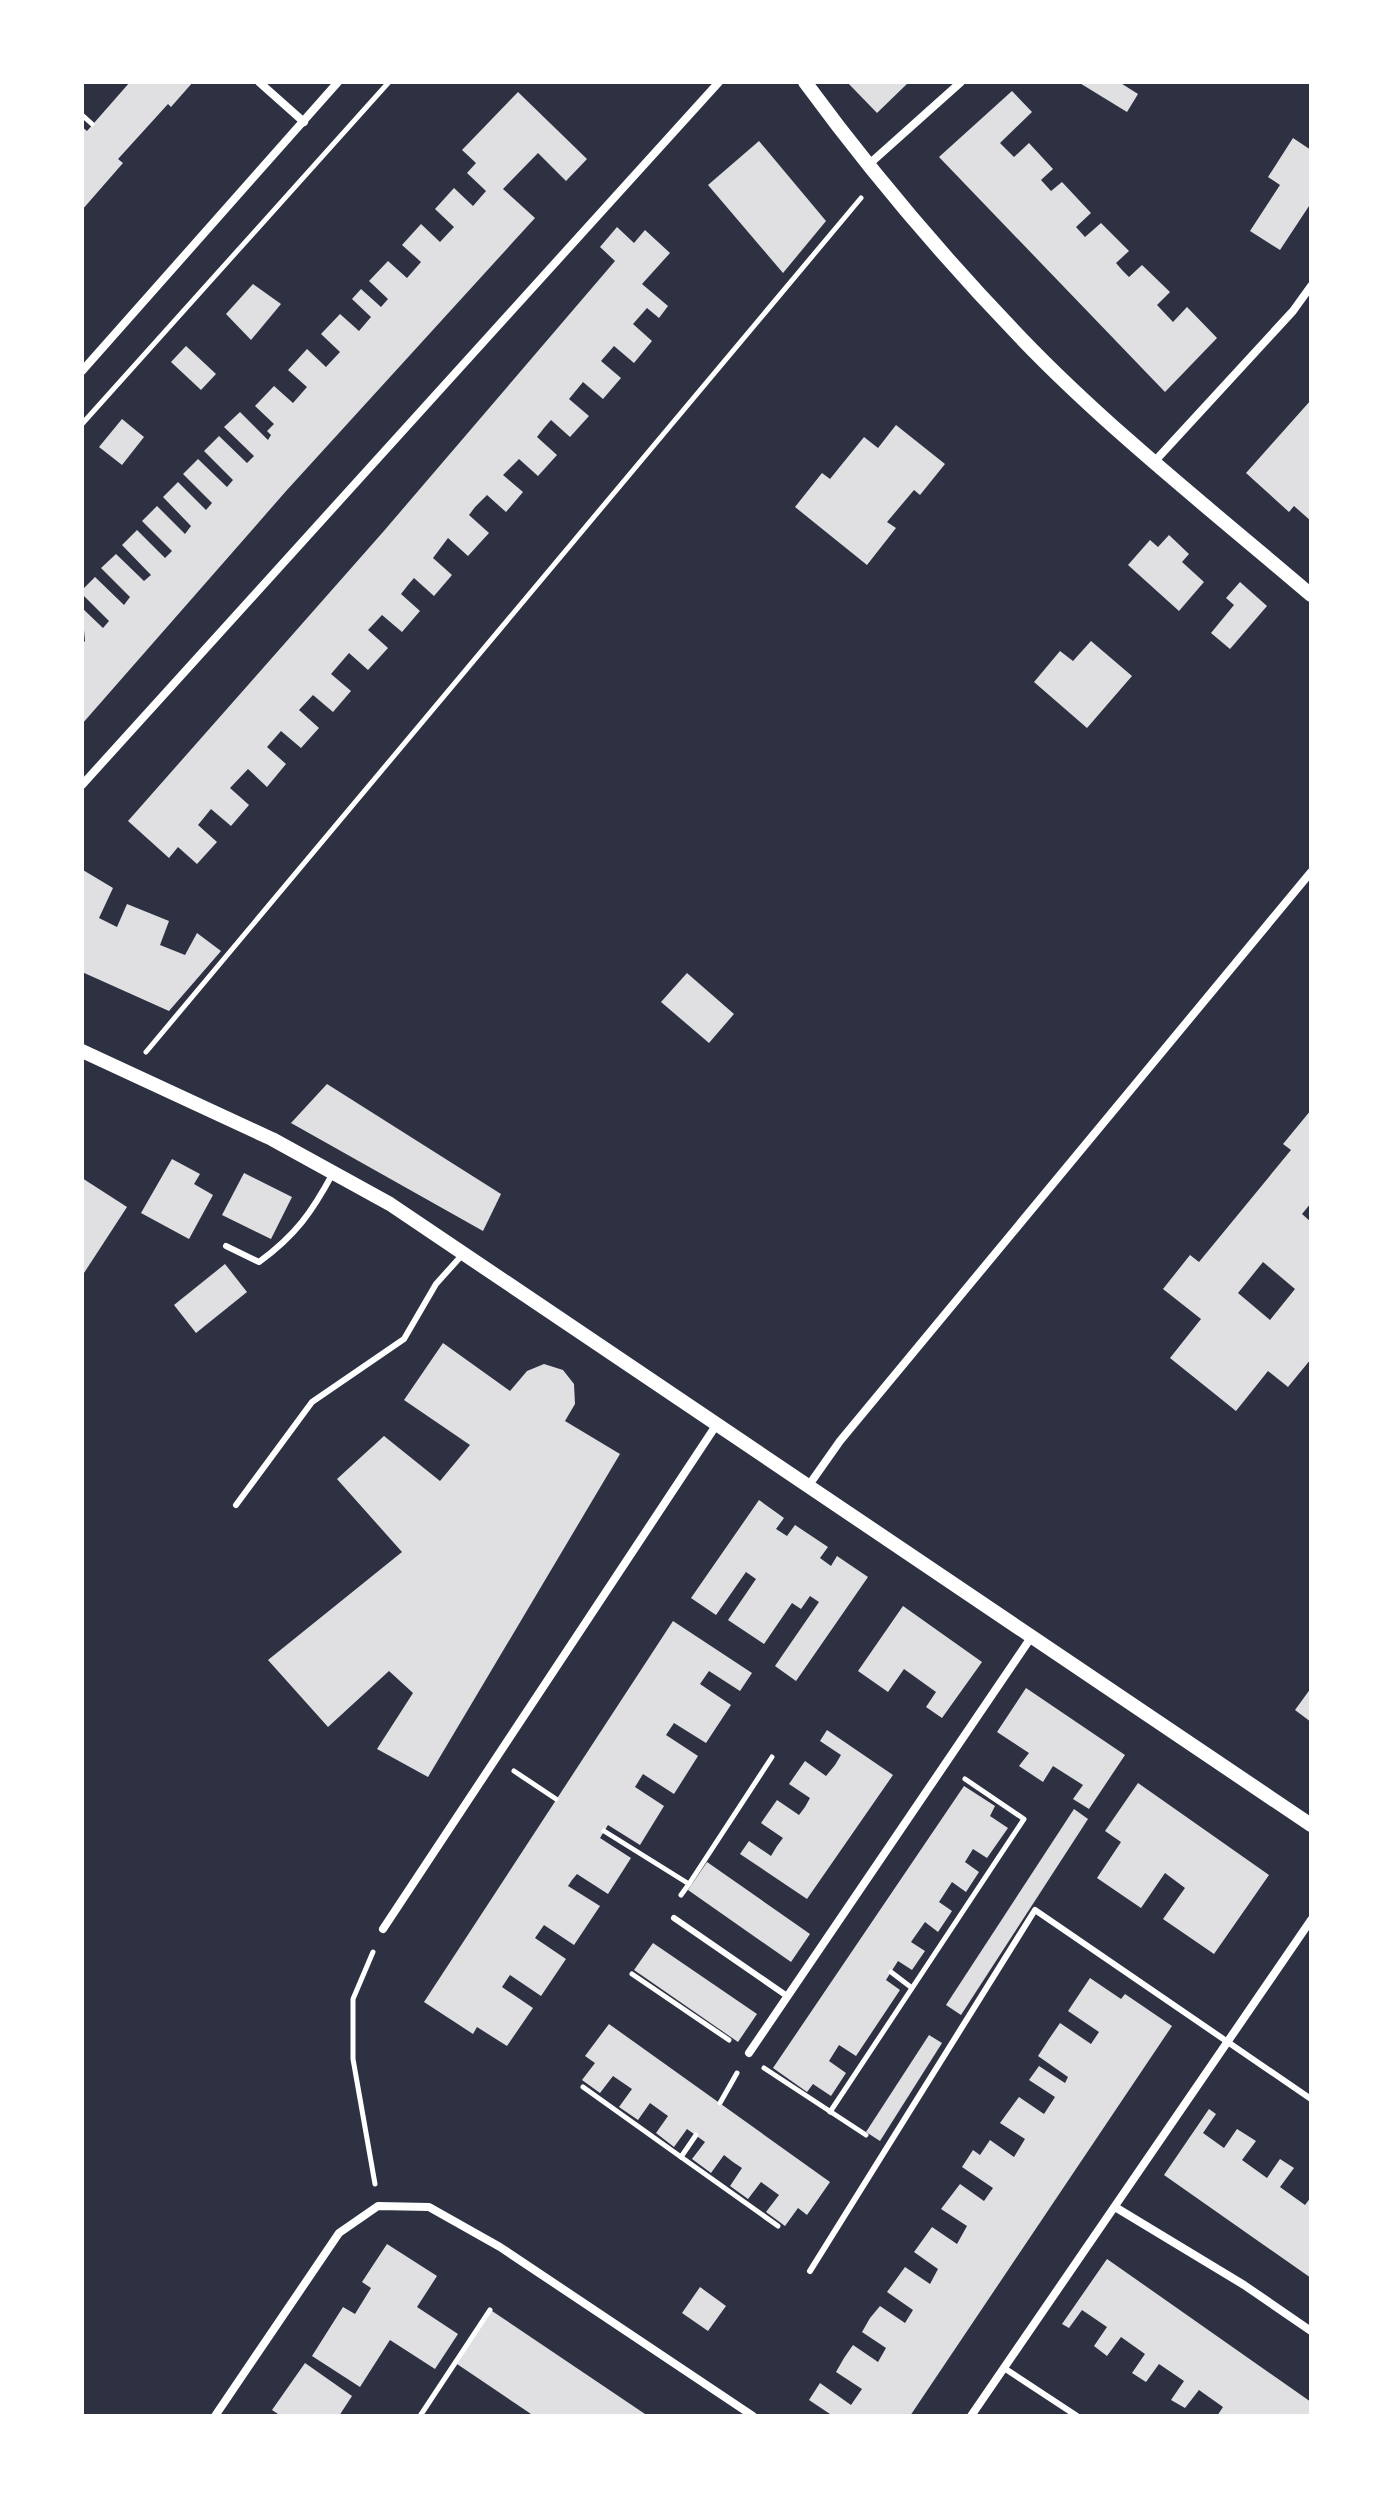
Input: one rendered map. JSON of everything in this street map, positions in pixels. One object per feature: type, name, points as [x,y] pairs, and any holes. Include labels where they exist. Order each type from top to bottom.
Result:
[{"type":"street","points":[[259,82],[304,122]]},
{"type":"street","points":[[82,371],[338,82]]},
{"type":"street","points":[[82,785],[719,82]]},
{"type":"street","points":[[805,82],[877,179],[1021,339],[1155,461],[1311,595]]},
{"type":"street","points":[[867,166],[961,82]]},
{"type":"street","points":[[1155,461],[1293,311],[1311,286]]},
{"type":"street","points":[[809,1485],[840,1441],[1311,872]]},
{"type":"street","points":[[82,1051],[272,1139],[390,1204],[1311,1825]]},
{"type":"street","points":[[383,1929],[717,1423]]},
{"type":"street","points":[[748,2055],[1033,1636]]},
{"type":"street","points":[[971,2416],[1311,1920]]},
{"type":"street","points":[[215,2416],[339,2233],[378,2206],[429,2207],[441,2213],[500,2247],[753,2416]]},
{"type":"street","points":[[1115,2207],[1244,2285],[1311,2331]]},
{"type":"lane","points":[[226,1246],[259,1262],[290,1239],[315,1208],[333,1173]]},
{"type":"lane","points":[[236,1505],[312,1402],[404,1339],[436,1284],[463,1254]]},
{"type":"lane","points":[[810,2271],[1035,1910],[1311,2099]]},
{"type":"lane","points":[[674,1918],[787,1996]]},
{"type":"lane","points":[[1004,2368],[1077,2416]]},
{"type":"path","points":[[82,424],[389,82]]},
{"type":"path","points":[[82,115],[92,124]]},
{"type":"path","points":[[135,1075],[149,1047],[877,179]]},
{"type":"path","points":[[674,1906],[772,1757]]},
{"type":"path","points":[[496,1758],[556,1799]]},
{"type":"path","points":[[830,2112],[1024,1819],[945,1765]]},
{"type":"path","points":[[604,1831],[689,1884]]},
{"type":"path","points":[[378,2206],[353,2059],[353,1999],[383,1929]]},
{"type":"path","points":[[891,1972],[912,1988]]},
{"type":"path","points":[[632,1974],[879,2144]]},
{"type":"path","points":[[720,2103],[748,2055]]},
{"type":"path","points":[[583,2087],[778,2226]]},
{"type":"path","points":[[681,2157],[696,2135]]},
{"type":"path","points":[[420,2416],[490,2310]]},
{"type":"building","points":[[130,82],[193,82],[171,107],[168,104],[118,159],[123,163],[82,210],[82,127],[87,131]]},
{"type":"building","points":[[847,82],[909,82],[877,113]]},
{"type":"building","points":[[1078,82],[1119,82],[1138,94],[1127,112]]},
{"type":"building","points":[[1012,91],[1032,112],[1000,143],[1014,157],[1029,143],[1053,169],[1041,180],[1051,191],[1062,182],[1091,213],[1076,227],[1085,237],[1101,223],[1129,251],[1116,263],[1129,277],[1142,265],[1170,292],[1157,305],[1173,322],[1187,307],[1217,338],[1165,392],[939,157]]},
{"type":"building","points":[[518,92],[587,159],[566,181],[538,153],[503,189],[535,218],[287,490],[82,724],[82,644],[85,641],[82,608],[103,628],[109,621],[82,594],[82,590],[95,577],[124,605],[130,597],[101,568],[116,554],[144,581],[151,575],[122,545],[137,530],[165,558],[172,551],[142,521],[157,506],[185,534],[191,526],[163,497],[178,482],[206,510],[212,503],[183,474],[198,459],[227,487],[233,480],[204,451],[219,436],[247,463],[254,456],[224,427],[240,412],[268,440],[271,435],[267,431],[274,424],[255,406],[274,386],[293,403],[307,387],[288,370],[307,349],[326,367],[340,352],[321,334],[340,314],[359,331],[371,317],[352,299],[361,289],[381,307],[388,299],[369,281],[388,261],[407,278],[421,262],[402,245],[421,224],[440,242],[454,227],[435,209],[454,188],[473,206],[486,191],[467,173],[476,163],[462,150]]},
{"type":"building","points":[[1293,138],[1311,150],[1311,203],[1280,250],[1250,231],[1280,185],[1268,177]]},
{"type":"building","points":[[759,141],[826,221],[783,273],[708,185]]},
{"type":"building","points":[[617,227],[634,243],[645,230],[670,253],[642,284],[668,306],[659,318],[647,308],[633,324],[652,341],[634,363],[614,346],[601,361],[621,378],[603,399],[583,382],[569,399],[589,416],[570,437],[551,420],[544,428],[537,437],[557,455],[538,476],[519,459],[503,475],[523,492],[506,512],[487,495],[475,507],[469,515],[489,533],[468,556],[448,538],[433,558],[452,575],[434,596],[414,578],[401,594],[420,611],[402,632],[382,615],[368,630],[388,648],[368,670],[349,653],[331,674],[351,691],[333,712],[313,695],[299,710],[319,728],[301,748],[281,731],[267,747],[286,764],[267,787],[248,769],[230,788],[249,805],[231,826],[211,809],[198,825],[217,842],[197,864],[178,847],[169,858],[128,821],[383,532],[615,261],[600,247]]},
{"type":"building","points":[[253,284],[281,304],[251,340],[226,314]]},
{"type":"building","points":[[186,346],[216,374],[201,390],[171,362]]},
{"type":"building","points":[[1311,400],[1311,521],[1294,506],[1289,512],[1246,473]]},
{"type":"building","points":[[122,419],[144,437],[122,465],[99,447]]},
{"type":"building","points":[[896,425],[945,464],[920,495],[914,490],[887,522],[896,528],[867,565],[795,507],[822,473],[830,479],[864,437],[878,448]]},
{"type":"building","points":[[1169,535],[1189,554],[1182,562],[1204,582],[1179,611],[1128,565],[1150,540],[1158,547]]},
{"type":"building","points":[[1240,582],[1267,606],[1230,649],[1211,633],[1234,605],[1226,598]]},
{"type":"building","points":[[1091,641],[1132,676],[1087,728],[1034,682],[1060,651],[1073,661]]},
{"type":"building","points":[[83,870],[113,888],[99,918],[117,927],[127,904],[169,921],[160,945],[185,955],[197,933],[221,951],[169,1011],[82,972]]},
{"type":"building","points":[[687,973],[734,1014],[709,1043],[661,1002]]},
{"type":"building","points":[[327,1084],[501,1194],[483,1231],[291,1123]]},
{"type":"building","points":[[1311,1110],[1311,1203],[1302,1214],[1311,1222],[1311,1359],[1288,1387],[1268,1371],[1236,1411],[1170,1358],[1201,1319],[1163,1289],[1190,1255],[1199,1262],[1291,1150],[1283,1144]],"holes":[[[1263,1262],[1295,1289],[1270,1320],[1238,1293]]]},
{"type":"building","points":[[172,1159],[200,1174],[194,1184],[213,1195],[189,1239],[141,1213]]},
{"type":"building","points":[[244,1173],[292,1197],[271,1239],[222,1215]]},
{"type":"building","points":[[82,1178],[127,1207],[84,1273],[82,1271]]},
{"type":"building","points":[[225,1264],[247,1292],[196,1333],[174,1305]]},
{"type":"building","points":[[443,1343],[510,1391],[527,1371],[544,1364],[563,1370],[574,1384],[575,1404],[565,1421],[620,1454],[428,1777],[377,1749],[413,1693],[389,1671],[328,1727],[268,1660],[402,1552],[337,1479],[384,1436],[440,1481],[470,1445],[404,1400]]},
{"type":"building","points":[[759,1500],[784,1518],[776,1529],[787,1536],[795,1525],[828,1547],[820,1558],[831,1566],[837,1556],[868,1577],[796,1681],[775,1666],[819,1602],[810,1596],[801,1609],[792,1603],[764,1644],[728,1620],[756,1579],[746,1572],[716,1615],[691,1598]]},
{"type":"building","points":[[903,1606],[982,1662],[942,1718],[926,1707],[936,1692],[904,1669],[888,1692],[858,1671]]},
{"type":"building","points":[[673,1621],[752,1673],[740,1691],[709,1671],[700,1684],[731,1705],[706,1743],[674,1723],[666,1735],[698,1756],[674,1794],[643,1774],[635,1787],[664,1806],[640,1845],[608,1825],[600,1838],[631,1858],[608,1894],[577,1874],[568,1886],[600,1906],[574,1945],[544,1925],[535,1938],[566,1959],[541,1996],[510,1975],[502,1987],[533,2008],[507,2046],[477,2027],[473,2034],[424,2002]]},
{"type":"building","points":[[1026,1688],[1125,1755],[1089,1809],[1073,1799],[1083,1785],[1053,1766],[1043,1782],[1019,1766],[1029,1753],[997,1732]]},
{"type":"building","points":[[1311,1688],[1311,1722],[1295,1710]]},
{"type":"building","points":[[827,1730],[893,1775],[807,1899],[740,1854],[749,1841],[771,1856],[783,1838],[761,1823],[777,1800],[799,1815],[805,1807],[810,1798],[789,1784],[805,1761],[826,1776],[835,1765],[841,1755],[820,1741]]},
{"type":"building","points":[[1138,1783],[1269,1875],[1214,1954],[1163,1919],[1185,1888],[1165,1873],[1141,1908],[1097,1878],[1121,1842],[1105,1831]]},
{"type":"building","points":[[964,1786],[995,1806],[990,1816],[1008,1828],[987,1858],[973,1849],[965,1862],[979,1872],[966,1892],[952,1882],[939,1902],[952,1911],[938,1932],[925,1922],[911,1942],[925,1951],[912,1970],[898,1961],[886,1980],[900,1990],[856,2056],[839,2045],[829,2061],[846,2073],[831,2096],[813,2084],[807,2092],[773,2068]]},
{"type":"building","points":[[1074,1809],[1088,1819],[961,2015],[946,2005]]},
{"type":"building","points":[[707,1862],[810,1934],[791,1962],[688,1890]]},
{"type":"building","points":[[653,1943],[757,2014],[738,2042],[634,1970]]},
{"type":"building","points":[[1090,1978],[1121,1999],[1125,1994],[1172,2026],[910,2416],[833,2416],[809,2400],[820,2383],[851,2405],[862,2389],[836,2372],[844,2358],[853,2345],[878,2362],[886,2348],[862,2332],[870,2318],[880,2306],[905,2323],[913,2310],[887,2292],[905,2267],[930,2284],[938,2269],[914,2252],[932,2227],[957,2244],[967,2226],[941,2209],[960,2184],[984,2201],[993,2188],[962,2167],[973,2150],[980,2155],[990,2140],[1014,2157],[1025,2139],[1000,2123],[1019,2097],[1044,2114],[1055,2097],[1029,2080],[1039,2066],[1065,2083],[1068,2077],[1038,2056],[1060,2023],[1091,2044],[1099,2032],[1068,2011]]},
{"type":"building","points":[[609,2024],[830,2182],[807,2215],[798,2208],[785,2226],[766,2212],[779,2195],[761,2182],[748,2199],[730,2186],[742,2168],[724,2155],[711,2173],[692,2159],[705,2142],[687,2129],[674,2147],[656,2133],[668,2116],[650,2103],[638,2120],[619,2107],[632,2089],[613,2076],[600,2093],[582,2080],[595,2063],[585,2056]]},
{"type":"building","points":[[929,2035],[942,2043],[880,2141],[866,2132]]},
{"type":"building","points":[[1209,2109],[1216,2114],[1203,2133],[1224,2148],[1237,2129],[1256,2141],[1242,2160],[1267,2178],[1280,2159],[1294,2168],[1280,2187],[1305,2205],[1311,2197],[1311,2278],[1164,2175]]},
{"type":"building","points":[[387,2244],[437,2276],[417,2307],[458,2334],[435,2369],[390,2340],[360,2387],[312,2356],[343,2307],[355,2314],[371,2288],[362,2282]]},
{"type":"building","points":[[1107,2259],[1311,2402],[1311,2416],[1217,2416],[1223,2407],[1199,2390],[1185,2408],[1171,2400],[1184,2381],[1159,2364],[1146,2382],[1132,2373],[1145,2354],[1121,2337],[1107,2356],[1094,2346],[1107,2327],[1082,2310],[1069,2328],[1062,2324]]},
{"type":"building","points":[[700,2287],[726,2306],[708,2331],[682,2313]]},
{"type":"building","points":[[492,2311],[648,2416],[534,2416],[457,2364]]},
{"type":"building","points":[[305,2363],[352,2396],[339,2416],[281,2416],[272,2410]]}]
